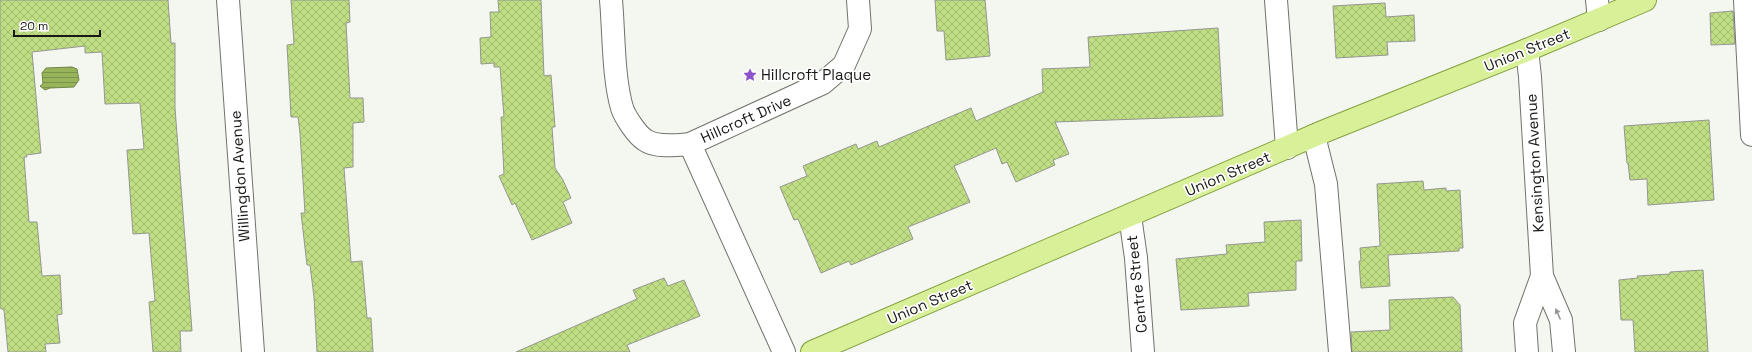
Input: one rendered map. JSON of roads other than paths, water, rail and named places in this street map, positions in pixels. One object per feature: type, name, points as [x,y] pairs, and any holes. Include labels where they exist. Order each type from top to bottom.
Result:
[{"type":"main road","name":"Union Street","points":[[812,352],[1314,136],[1526,50],[1598,10],[1645,0]]},
{"type":"street","name":"Willingdon Avenue","points":[[228,0],[253,352]]},
{"type":"street","name":"Hillcroft Drive","points":[[612,0],[618,83],[622,109],[632,126],[645,141],[668,146],[690,144],[823,83],[844,65],[860,29],[858,0]]},
{"type":"street","points":[[1276,0],[1287,148]]},
{"type":"street","points":[[1745,0],[1752,135]]},
{"type":"street","name":"Kensington Avenue","points":[[1526,50],[1530,83],[1542,276],[1561,320],[1564,352]]},
{"type":"street","points":[[1314,136],[1326,184],[1340,352]]},
{"type":"street","name":"Hillcroft Drive","points":[[690,144],[784,352]]},
{"type":"street","name":"Centre Street","points":[[1130,216],[1136,258],[1143,352]]},
{"type":"street","name":"Kensington Avenue","points":[[1527,352],[1526,322],[1542,276]]},
{"type":"place","name":"Hillcroft Plaque","points":[[750,75]]}]
